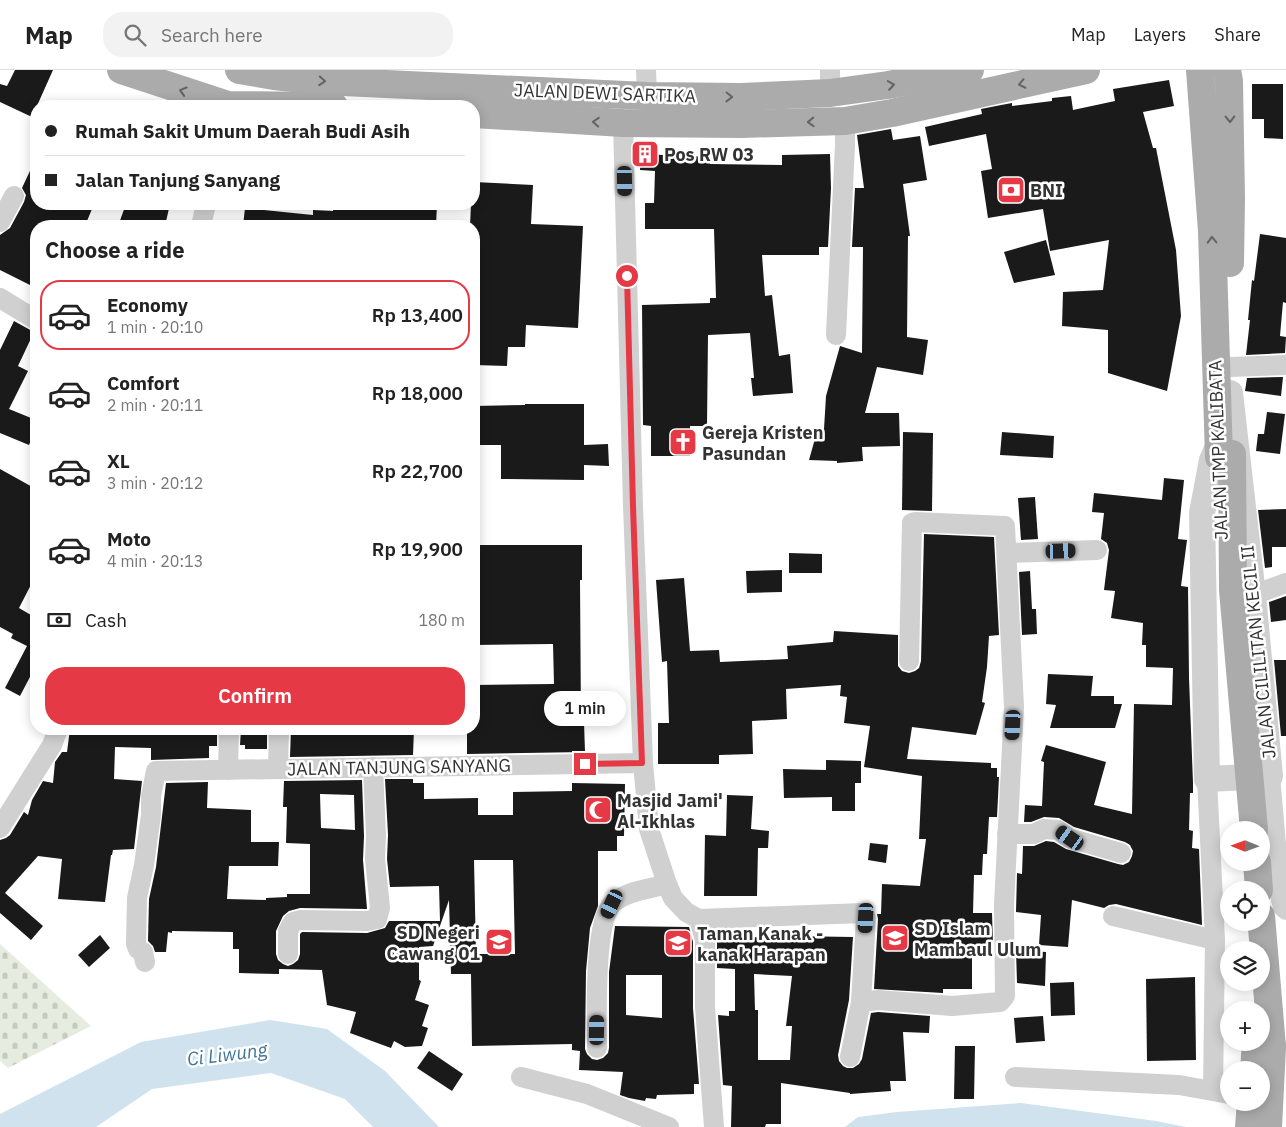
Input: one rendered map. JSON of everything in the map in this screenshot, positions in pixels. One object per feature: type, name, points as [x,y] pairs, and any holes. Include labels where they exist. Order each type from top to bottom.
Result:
[{"type":"main road","points":[[120,70],[210,100]]},
{"type":"main road","name":"JALAN DEWI SARTIKA","points":[[239,70],[320,81],[466,79],[646,83],[741,98],[830,81],[888,86],[970,70]]},
{"type":"main road","name":"JALAN DEWI SARTIKA","points":[[480,114],[623,123],[742,124],[845,121],[892,113],[1086,70]]},
{"type":"main road","name":"JALAN TMP KALIBATA","points":[[1200,70],[1212,231],[1223,452],[1253,821]]},
{"type":"main road","name":"JALAN TMP KALIBATA","points":[[1227,70],[1229,81],[1231,199],[1229,380],[1223,452],[1223,595],[1243,821]]},
{"type":"main road","points":[[1262,931],[1272,1047],[1268,1127]]},
{"type":"main road","points":[[1249,1127],[1250,1111]]},
{"type":"street","points":[[836,335],[846,145],[845,121]]},
{"type":"street","points":[[623,123],[642,763],[649,829],[673,898],[686,912],[699,919],[862,913],[866,918],[861,1002],[850,1058]]},
{"type":"street","points":[[0,222],[14,196]]},
{"type":"street","points":[[0,298],[30,316]]},
{"type":"street","points":[[1229,380],[1286,365]]},
{"type":"street","name":"JALAN CILILITAN KECIL II","points":[[1229,380],[1253,595],[1281,900],[1286,910]]},
{"type":"street","points":[[1220,1067],[1207,779],[1202,513],[1212,460],[1223,452]]},
{"type":"street","points":[[861,1002],[878,1000],[952,1006],[1000,1002],[1004,1000],[1004,905],[1014,707],[1006,528],[1002,525],[915,522],[912,524],[909,661]]},
{"type":"street","points":[[1007,554],[1097,550]]},
{"type":"street","points":[[1253,595],[1286,584]]},
{"type":"street","points":[[0,828],[52,745],[56,735]]},
{"type":"street","points":[[228,770],[229,735]]},
{"type":"street","points":[[278,735],[278,769]]},
{"type":"street","name":"JALAN TANJUNG SANYANG","points":[[145,962],[143,952],[138,949],[136,944],[137,898],[152,815],[151,796],[156,771],[642,763]]},
{"type":"street","points":[[288,954],[288,931],[293,922],[300,920],[367,921],[377,919],[380,908],[375,859],[373,767]]},
{"type":"street","points":[[1207,779],[1270,776]]},
{"type":"street","points":[[1007,834],[1034,834],[1044,829],[1058,830],[1070,838],[1121,853]]},
{"type":"street","points":[[597,1048],[598,959],[604,920],[612,904],[624,897],[667,884]]},
{"type":"street","points":[[1113,916],[1215,940]]},
{"type":"street","points":[[699,919],[705,940],[705,1007],[714,1127]]},
{"type":"street","points":[[520,1077],[587,1094],[669,1127]]},
{"type":"street","points":[[1015,1077],[1179,1085],[1220,1092]]},
{"type":"street","points":[[1270,1101],[1286,1104]]},
{"type":"green space","points":[[0,944],[91,1026],[8,1068],[0,1061]]},
{"type":"water","name":"Ci Liwung","points":[[270,1020],[327,1029],[385,1071],[439,1127],[373,1127],[345,1099],[271,1073],[152,1089],[96,1127],[0,1127],[0,1114],[141,1042]]},
{"type":"water","points":[[1021,1103],[1156,1121],[1186,1127],[845,1127],[858,1117],[897,1112]]},
{"type":"building","points":[[15,70],[53,70],[40,100],[30,100],[30,116],[0,102],[0,84],[7,86]]},
{"type":"building","points":[[1169,80],[1174,106],[1143,112],[1153,148],[1156,148],[1176,250],[1181,316],[1167,391],[1108,373],[1108,330],[1062,326],[1063,292],[1103,290],[1109,240],[1050,251],[1043,209],[988,218],[981,171],[992,169],[986,134],[929,146],[925,127],[982,114],[981,109],[1012,103],[1012,106],[1052,101],[1052,98],[1071,96],[1073,110],[1115,101],[1113,89]]},
{"type":"building","points":[[1252,84],[1283,84],[1283,139],[1264,138],[1264,119],[1252,119]]},
{"type":"building","points":[[891,129],[893,140],[920,136],[927,180],[903,184],[910,236],[908,236],[907,337],[928,340],[923,375],[877,367],[865,413],[899,413],[900,446],[862,447],[863,461],[837,463],[837,461],[809,460],[818,428],[824,429],[826,396],[840,346],[862,353],[863,247],[852,247],[855,188],[864,188],[857,135]]},
{"type":"building","points":[[641,154],[710,157],[710,164],[782,165],[782,155],[830,154],[831,188],[828,247],[819,247],[819,255],[762,255],[765,296],[772,295],[779,356],[790,354],[793,393],[753,396],[751,378],[754,378],[750,333],[708,335],[707,426],[690,426],[690,456],[651,456],[651,426],[643,425],[642,305],[710,303],[710,298],[716,298],[714,229],[645,229],[645,203],[654,203],[655,171],[640,170]]},
{"type":"building","points":[[30,171],[30,210],[92,210],[87,220],[30,220],[30,285],[0,270],[0,235],[10,228],[24,202],[26,195],[22,188]]},
{"type":"building","points":[[480,182],[533,185],[531,224],[583,226],[578,328],[526,325],[525,347],[508,347],[507,366],[480,365],[480,220],[470,220],[471,210],[480,210]]},
{"type":"building","points":[[124,210],[169,210],[166,220],[120,220]]},
{"type":"building","points":[[245,210],[313,215],[313,210],[437,210],[436,220],[244,220]]},
{"type":"building","points":[[1260,234],[1286,238],[1286,303],[1283,302],[1280,336],[1286,337],[1285,353],[1246,355],[1252,280],[1254,281]]},
{"type":"building","points":[[1046,240],[1055,275],[1014,283],[1004,252]]},
{"type":"building","points":[[14,321],[30,330],[30,340],[18,366],[28,371],[9,409],[30,418],[29,445],[0,433],[0,350]]},
{"type":"building","points":[[1283,377],[1281,396],[1245,391],[1247,378]]},
{"type":"building","points":[[584,404],[584,445],[608,444],[609,466],[584,465],[584,480],[501,479],[501,445],[480,445],[480,406]]},
{"type":"building","points":[[1267,412],[1285,414],[1280,454],[1256,451],[1258,434],[1264,434]]},
{"type":"building","points":[[903,432],[933,433],[932,511],[902,510]]},
{"type":"building","points":[[1002,432],[1054,436],[1053,458],[1000,455]]},
{"type":"building","points":[[0,469],[30,486],[30,587],[19,608],[30,614],[30,677],[20,696],[5,688],[27,646],[11,638],[13,634],[0,627]]},
{"type":"building","points":[[1164,478],[1184,480],[1178,539],[1187,540],[1181,586],[1188,587],[1193,783],[1193,793],[1190,793],[1189,830],[1193,831],[1192,848],[1199,849],[1202,925],[1116,904],[1104,908],[1072,900],[1068,947],[1039,945],[1041,915],[1016,912],[1017,873],[1022,874],[1023,846],[1034,846],[1046,841],[1054,842],[1066,849],[1123,865],[1129,862],[1132,856],[1133,851],[1130,845],[1125,842],[1074,827],[1059,818],[1044,817],[1031,822],[1024,822],[1025,805],[1042,806],[1044,762],[1041,761],[1046,745],[1106,762],[1094,805],[1132,814],[1134,704],[1172,705],[1173,668],[1146,667],[1146,645],[1142,645],[1143,623],[1111,618],[1115,591],[1104,590],[1109,550],[1107,543],[1101,539],[1104,513],[1092,512],[1094,493],[1162,500]]},
{"type":"building","points":[[1035,497],[1038,539],[1021,540],[1018,498]]},
{"type":"building","points":[[1286,509],[1286,547],[1272,547],[1272,567],[1265,568],[1258,510]]},
{"type":"building","points":[[924,534],[994,537],[999,635],[989,636],[982,702],[985,703],[976,735],[912,727],[907,759],[991,763],[991,768],[997,768],[997,777],[999,777],[997,817],[989,817],[987,854],[983,854],[982,875],[974,875],[973,913],[992,913],[993,945],[972,945],[972,989],[943,989],[943,993],[874,989],[877,914],[881,914],[882,884],[920,886],[926,839],[919,839],[922,776],[864,767],[870,726],[844,723],[847,697],[840,696],[841,685],[786,689],[787,719],[752,721],[753,754],[719,755],[719,764],[658,764],[658,723],[669,723],[667,661],[662,662],[656,580],[684,578],[690,651],[719,650],[720,662],[788,659],[787,646],[833,642],[834,631],[898,635],[898,666],[902,671],[909,673],[919,668],[921,661]]},
{"type":"building","points":[[480,545],[582,545],[582,580],[580,580],[581,722],[584,722],[585,752],[467,754],[467,735],[480,735],[480,685],[554,684],[553,644],[480,645]]},
{"type":"building","points":[[789,553],[822,554],[822,573],[789,573]]},
{"type":"building","points":[[782,570],[782,592],[747,593],[746,571]]},
{"type":"building","points":[[1030,571],[1032,609],[1036,609],[1037,634],[1022,635],[1019,572]]},
{"type":"building","points":[[1286,596],[1286,620],[1271,622],[1269,602]]},
{"type":"building","points":[[1274,660],[1286,660],[1286,736],[1281,736]]},
{"type":"building","points":[[1048,674],[1093,676],[1091,696],[1114,696],[1114,704],[1122,704],[1115,728],[1050,728],[1056,705],[1046,704]]},
{"type":"building","points":[[69,735],[217,735],[217,746],[209,746],[209,758],[151,760],[151,748],[115,747],[114,779],[142,781],[134,849],[113,850],[105,902],[58,899],[62,859],[38,856],[5,893],[43,926],[31,940],[0,913],[0,840],[10,835],[24,812],[28,815],[32,800],[43,781],[53,783],[55,762],[62,752],[67,752]]},
{"type":"building","points":[[241,735],[267,735],[267,749],[245,749],[245,745],[240,745]]},
{"type":"building","points":[[291,735],[414,735],[413,755],[290,757]]},
{"type":"building","points":[[826,760],[861,761],[861,783],[855,783],[855,811],[832,811],[832,797],[784,798],[783,769],[826,770]]},
{"type":"building","points":[[385,779],[413,779],[413,783],[424,783],[424,799],[478,798],[478,815],[513,815],[513,792],[572,791],[572,783],[625,784],[624,836],[617,836],[617,851],[598,851],[598,906],[590,928],[586,971],[585,1049],[592,1059],[597,1060],[603,1058],[608,1053],[609,972],[615,926],[689,927],[693,942],[693,1008],[699,1084],[694,1084],[694,1094],[657,1095],[656,1099],[646,1098],[645,1101],[620,1095],[623,1072],[579,1070],[580,1051],[572,1050],[572,1044],[472,1046],[471,974],[451,974],[449,900],[433,946],[419,947],[419,980],[421,981],[415,1000],[429,1005],[422,1026],[428,1028],[422,1046],[405,1047],[394,1041],[391,1048],[350,1033],[356,1012],[327,1005],[322,970],[279,969],[279,974],[239,973],[239,949],[233,949],[233,932],[168,932],[166,952],[155,952],[153,946],[148,941],[149,899],[156,867],[166,783],[208,782],[207,808],[251,810],[251,842],[279,842],[278,866],[229,866],[227,899],[266,900],[266,898],[287,897],[287,894],[310,894],[310,844],[286,843],[287,807],[283,807],[284,781],[362,780],[363,860],[367,909],[300,908],[289,911],[283,916],[276,931],[276,954],[278,960],[288,966],[298,960],[300,954],[300,934],[302,932],[367,933],[385,928],[389,921],[440,921],[439,886],[390,887],[387,859],[388,835]],"holes":[[[320,794],[354,795],[355,830],[321,828]],[[474,860],[513,860],[515,954],[476,954]],[[626,975],[662,975],[662,1018],[626,1015]]]},
{"type":"building","points":[[727,795],[753,796],[751,829],[769,831],[768,848],[758,848],[757,896],[704,896],[705,835],[726,836]]},
{"type":"building","points":[[870,843],[888,845],[886,863],[868,860]]},
{"type":"building","points":[[100,935],[110,948],[89,967],[78,955]]},
{"type":"building","points":[[790,936],[853,937],[849,1000],[838,1055],[839,1061],[843,1066],[853,1068],[862,1059],[871,1013],[930,1016],[929,1033],[903,1032],[906,1081],[890,1081],[891,1091],[850,1094],[781,1083],[781,1124],[766,1124],[765,1127],[731,1127],[732,1086],[723,1085],[718,1015],[729,1016],[729,1011],[735,1011],[735,969],[717,968],[717,938],[790,938]],"holes":[[[754,974],[792,976],[786,1026],[792,1026],[790,1060],[758,1060],[758,1010],[755,1010]]]},
{"type":"building","points":[[1016,950],[1046,952],[1045,986],[1017,983]]},
{"type":"building","points":[[1195,977],[1196,1060],[1147,1061],[1146,979]]},
{"type":"building","points":[[1074,982],[1075,1015],[1051,1016],[1050,983]]},
{"type":"building","points":[[1043,1016],[1045,1041],[1016,1043],[1014,1018]]},
{"type":"building","points":[[955,1046],[975,1046],[974,1099],[954,1099]]},
{"type":"building","points":[[429,1051],[463,1074],[452,1091],[417,1068]]},
{"type":"place","name":"Pos RW 03","points":[[645,154]]},
{"type":"place","name":"BNI","points":[[1011,190]]},
{"type":"place","name":"Gereja Kristen Pasundan","points":[[683,442]]},
{"type":"place","name":"Masjid Jami' Al-Ikhlas","points":[[598,810]]},
{"type":"place","name":"SD Islam Mambaul Ulum","points":[[895,938]]},
{"type":"place","name":"SD Negeri Cawang 01","points":[[499,942]]},
{"type":"place","name":"Taman Kanak - kanak Harapan","points":[[678,943]]},
{"type":"route","points":[[585,764],[642,763],[627,276]]}]
